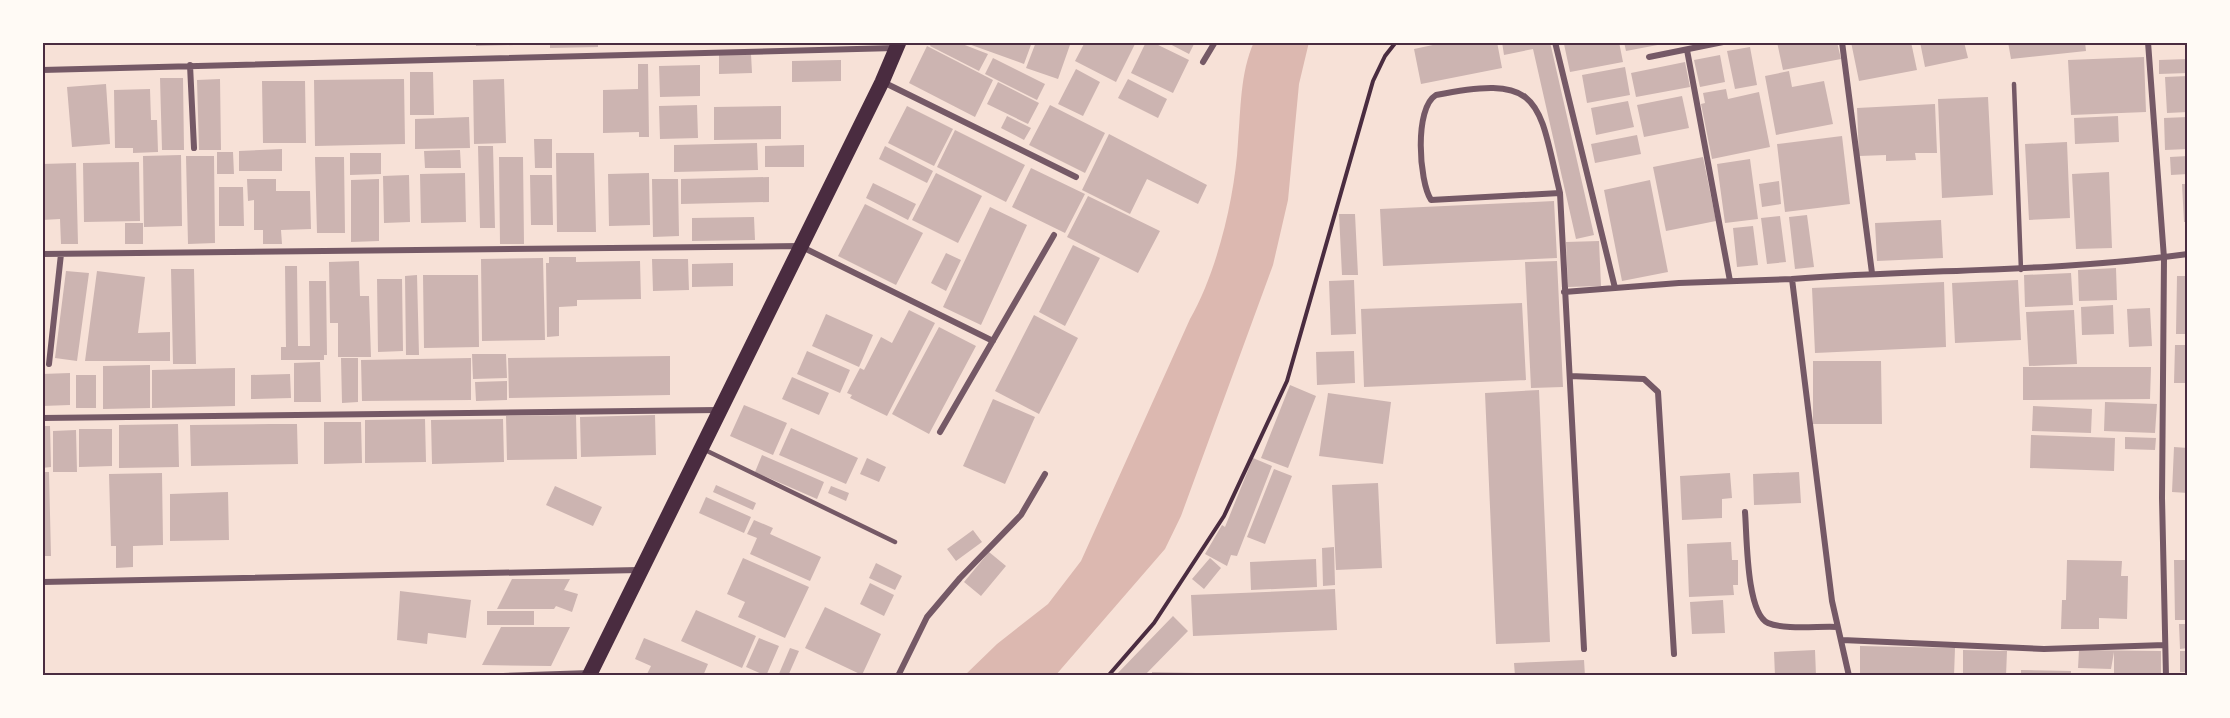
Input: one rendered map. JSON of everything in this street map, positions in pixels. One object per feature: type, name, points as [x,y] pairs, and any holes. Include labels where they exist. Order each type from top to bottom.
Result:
[{"type":"main road","points":[[589,674],[882,82],[897,45]]},
{"type":"street","points":[[1203,62],[1215,42]]},
{"type":"street","points":[[1555,42],[1615,288]]},
{"type":"street","points":[[1649,57],[1723,42]]},
{"type":"street","points":[[1842,42],[1872,273]]},
{"type":"street","points":[[2148,42],[2164,258],[2162,498],[2166,676]]},
{"type":"street","points":[[42,70],[897,45]]},
{"type":"street","points":[[1687,50],[1730,281]]},
{"type":"street","points":[[190,65],[194,148]]},
{"type":"street","points":[[882,82],[1076,177]]},
{"type":"street","points":[[1560,193],[1431,200],[1425,187],[1422,153],[1422,131],[1430,99],[1436,95],[1485,87],[1518,91],[1530,99],[1545,130],[1560,193],[1584,649]]},
{"type":"street","points":[[940,432],[1054,235]]},
{"type":"street","points":[[42,254],[800,246],[993,341]]},
{"type":"street","points":[[49,364],[61,254]]},
{"type":"street","points":[[1564,292],[1872,273],[2021,270],[2188,254]]},
{"type":"street","points":[[1792,279],[1832,601],[1849,676]]},
{"type":"street","points":[[1570,376],[1644,379],[1658,392],[1674,654]]},
{"type":"street","points":[[42,418],[718,410]]},
{"type":"street","points":[[898,676],[927,617],[960,578],[1021,515],[1045,474]]},
{"type":"street","points":[[1746,512],[1752,592],[1757,614],[1775,625],[1838,627]]},
{"type":"street","points":[[42,582],[640,570]]},
{"type":"street","points":[[1842,640],[2044,649],[2165,645]]},
{"type":"street","points":[[503,676],[589,674]]},
{"type":"lane","points":[[2014,84],[2021,270]]},
{"type":"lane","points":[[701,448],[895,542]]},
{"type":"path","points":[[1108,676],[1154,623],[1224,516],[1287,381],[1373,81],[1385,56],[1396,42]]},
{"type":"shaded area","points":[[1254,42],[1309,42],[1299,84],[1288,200],[1273,265],[1181,516],[1165,549],[1055,676],[964,676],[997,644],[1048,604],[1081,561],[1200,300],[1216,257],[1229,210],[1244,79]]},
{"type":"building","points":[[476,42],[514,42],[514,45],[476,46]]},
{"type":"building","points":[[550,42],[598,42],[598,47],[550,48]]},
{"type":"building","points":[[932,42],[957,42],[988,54],[979,71],[930,46]]},
{"type":"building","points":[[963,42],[1032,42],[1024,64]]},
{"type":"building","points":[[1036,42],[1071,42],[1058,79],[1026,68]]},
{"type":"building","points":[[1085,42],[1136,42],[1116,82],[1075,61]]},
{"type":"building","points":[[1146,42],[1152,42],[1189,60],[1173,93],[1131,73]]},
{"type":"building","points":[[1166,42],[1195,42],[1189,54]]},
{"type":"building","points":[[1447,42],[1497,42],[1502,68],[1421,84],[1414,49]]},
{"type":"building","points":[[1502,42],[1550,42],[1594,235],[1576,239],[1533,49],[1504,55]]},
{"type":"building","points":[[1619,42],[1623,62],[1570,72],[1564,44]]},
{"type":"building","points":[[1624,42],[1667,42],[1668,43],[1626,51]]},
{"type":"building","points":[[1777,42],[1837,42],[1841,59],[1783,70]]},
{"type":"building","points":[[1851,42],[1911,42],[1917,70],[1859,81]]},
{"type":"building","points":[[1920,42],[1964,42],[1968,58],[1925,67]]},
{"type":"building","points":[[2008,42],[2085,42],[2086,51],[2011,59]]},
{"type":"building","points":[[927,46],[993,80],[975,117],[909,83]]},
{"type":"building","points":[[1750,47],[1757,85],[1735,89],[1727,51]]},
{"type":"building","points":[[751,54],[752,73],[719,74],[719,55]]},
{"type":"building","points":[[1720,55],[1725,82],[1700,87],[1694,60]]},
{"type":"building","points":[[2144,57],[2146,112],[2071,115],[2068,60]]},
{"type":"building","points":[[993,58],[1045,84],[1037,100],[985,74]]},
{"type":"building","points":[[2188,59],[2188,73],[2159,74],[2159,60]]},
{"type":"building","points":[[841,60],[841,81],[792,82],[792,61]]},
{"type":"building","points":[[1685,62],[1690,87],[1636,97],[1631,73]]},
{"type":"building","points":[[638,64],[648,64],[649,137],[639,137],[639,132],[603,133],[603,90],[638,89]]},
{"type":"building","points":[[700,65],[700,96],[660,97],[659,66]]},
{"type":"building","points":[[1625,67],[1630,95],[1587,103],[1582,75]]},
{"type":"building","points":[[1076,69],[1100,82],[1083,116],[1058,104]]},
{"type":"building","points":[[1789,71],[1792,87],[1824,81],[1833,124],[1776,135],[1765,76]]},
{"type":"building","points":[[410,72],[433,72],[434,115],[410,115]]},
{"type":"building","points":[[2188,76],[2188,112],[2167,113],[2165,77]]},
{"type":"building","points":[[160,78],[183,78],[184,150],[162,150]]},
{"type":"building","points":[[220,79],[221,150],[199,150],[197,80]]},
{"type":"building","points":[[404,79],[405,144],[315,146],[314,80]]},
{"type":"building","points":[[504,79],[506,143],[474,144],[473,80]]},
{"type":"building","points":[[1128,79],[1167,99],[1158,118],[1118,98]]},
{"type":"building","points":[[262,81],[305,81],[306,143],[263,143]]},
{"type":"building","points":[[998,82],[1039,103],[1028,124],[987,104]]},
{"type":"building","points":[[106,84],[110,144],[72,147],[67,87]]},
{"type":"building","points":[[150,89],[151,120],[157,120],[158,152],[133,153],[133,148],[115,148],[114,90]]},
{"type":"building","points":[[1726,89],[1728,99],[1759,92],[1770,147],[1712,159],[1701,104],[1705,103],[1703,93]]},
{"type":"building","points":[[1682,96],[1689,128],[1644,137],[1637,105]]},
{"type":"building","points":[[1988,97],[1993,195],[1942,198],[1938,99]]},
{"type":"building","points":[[1628,101],[1634,127],[1596,135],[1591,108]]},
{"type":"building","points":[[1935,104],[1937,153],[1915,153],[1916,160],[1886,161],[1886,155],[1859,156],[1857,108]]},
{"type":"building","points":[[697,105],[698,138],[660,139],[659,106]]},
{"type":"building","points":[[1050,105],[1105,133],[1085,173],[1029,145]]},
{"type":"building","points":[[781,106],[781,139],[714,140],[714,107]]},
{"type":"building","points":[[907,106],[953,129],[934,166],[888,143]]},
{"type":"building","points":[[1007,116],[1031,128],[1024,140],[1001,128]]},
{"type":"building","points":[[2118,116],[2119,142],[2075,144],[2074,118]]},
{"type":"building","points":[[469,117],[470,148],[415,149],[415,119]]},
{"type":"building","points":[[2188,117],[2188,149],[2165,150],[2164,118]]},
{"type":"building","points":[[955,130],[1025,165],[1006,202],[937,167]]},
{"type":"building","points":[[1109,134],[1207,185],[1198,204],[1147,179],[1130,214],[1082,190]]},
{"type":"building","points":[[1637,135],[1641,154],[1595,163],[1591,144]]},
{"type":"building","points":[[1842,136],[1850,204],[1785,212],[1777,144]]},
{"type":"building","points":[[534,139],[552,139],[552,168],[535,168]]},
{"type":"building","points":[[2067,142],[2070,218],[2029,220],[2025,144]]},
{"type":"building","points":[[757,143],[758,170],[674,172],[674,145]]},
{"type":"building","points":[[804,145],[804,167],[765,167],[765,146]]},
{"type":"building","points":[[478,146],[493,146],[495,228],[480,228]]},
{"type":"building","points":[[885,146],[933,171],[927,183],[879,159]]},
{"type":"building","points":[[282,149],[282,171],[239,171],[239,151]]},
{"type":"building","points":[[460,150],[461,168],[425,168],[424,151]]},
{"type":"building","points":[[217,152],[233,152],[234,174],[217,174]]},
{"type":"building","points":[[350,153],[381,153],[381,174],[350,175]]},
{"type":"building","points":[[556,153],[594,153],[596,232],[557,232]]},
{"type":"building","points":[[181,155],[182,226],[144,227],[143,156]]},
{"type":"building","points":[[186,156],[214,156],[215,243],[188,244]]},
{"type":"building","points":[[2188,156],[2188,174],[2171,175],[2170,157]]},
{"type":"building","points":[[315,157],[344,157],[345,233],[317,233]]},
{"type":"building","points":[[499,157],[523,157],[524,244],[500,244]]},
{"type":"building","points":[[1703,157],[1716,221],[1666,231],[1653,167]]},
{"type":"building","points":[[1750,159],[1758,219],[1725,223],[1717,164]]},
{"type":"building","points":[[139,162],[140,221],[84,222],[83,163]]},
{"type":"building","points":[[76,163],[78,244],[61,244],[60,219],[42,220],[42,164]]},
{"type":"building","points":[[1031,168],[1085,194],[1065,233],[1012,207]]},
{"type":"building","points":[[2109,172],[2112,248],[2076,249],[2072,174]]},
{"type":"building","points":[[465,173],[466,222],[421,223],[420,174]]},
{"type":"building","points":[[649,173],[650,225],[609,226],[608,174]]},
{"type":"building","points":[[936,173],[982,196],[958,243],[912,220]]},
{"type":"building","points":[[409,175],[410,222],[384,223],[383,176]]},
{"type":"building","points":[[530,175],[552,175],[553,225],[531,225]]},
{"type":"building","points":[[769,177],[769,202],[681,204],[681,179]]},
{"type":"building","points":[[247,179],[276,179],[276,191],[310,191],[311,229],[281,230],[282,244],[263,244],[263,230],[254,230],[254,200],[248,201]]},
{"type":"building","points":[[379,179],[379,241],[351,242],[351,180]]},
{"type":"building","points":[[652,179],[678,179],[679,236],[653,237]]},
{"type":"building","points":[[1650,180],[1668,272],[1622,281],[1604,190]]},
{"type":"building","points":[[1779,181],[1781,204],[1762,207],[1759,184]]},
{"type":"building","points":[[873,183],[916,204],[908,220],[866,198]]},
{"type":"building","points":[[2182,184],[2188,184],[2188,222],[2184,222]]},
{"type":"building","points":[[219,187],[243,187],[244,226],[219,226]]},
{"type":"building","points":[[1088,196],[1160,231],[1138,273],[1067,237]]},
{"type":"building","points":[[1554,201],[1557,258],[1383,266],[1380,209]]},
{"type":"building","points":[[865,204],[923,233],[896,285],[838,256]]},
{"type":"building","points":[[990,207],[1027,225],[981,325],[943,307]]},
{"type":"building","points":[[1339,214],[1355,214],[1358,275],[1342,275]]},
{"type":"building","points":[[1807,215],[1814,267],[1795,269],[1789,217]]},
{"type":"building","points":[[1780,216],[1786,262],[1767,264],[1761,218]]},
{"type":"building","points":[[754,217],[755,240],[692,241],[692,218]]},
{"type":"building","points":[[1941,220],[1943,258],[1877,261],[1875,223]]},
{"type":"building","points":[[125,223],[143,223],[143,244],[125,244]]},
{"type":"building","points":[[1753,226],[1758,265],[1737,267],[1733,228]]},
{"type":"building","points":[[1599,241],[1601,286],[1568,287],[1566,242]]},
{"type":"building","points":[[1073,245],[1100,258],[1065,326],[1039,312]]},
{"type":"building","points":[[946,253],[961,260],[946,291],[931,283]]},
{"type":"building","points":[[549,257],[576,257],[576,262],[640,261],[641,299],[577,300],[577,306],[559,307],[559,336],[547,337],[546,263],[549,263]]},
{"type":"building","points":[[543,258],[545,340],[482,341],[481,259]]},
{"type":"building","points":[[652,259],[688,259],[689,290],[653,291]]},
{"type":"building","points":[[359,261],[360,296],[369,296],[371,357],[338,357],[338,323],[330,323],[329,262]]},
{"type":"building","points":[[1557,261],[1563,387],[1531,388],[1525,262]]},
{"type":"building","points":[[733,263],[733,286],[692,287],[692,264]]},
{"type":"building","points":[[285,266],[297,266],[298,346],[310,346],[309,281],[326,281],[327,355],[324,355],[324,360],[281,360],[281,347],[286,347]]},
{"type":"building","points":[[2116,268],[2117,300],[2079,301],[2078,270]]},
{"type":"building","points":[[171,269],[194,269],[196,364],[173,364]]},
{"type":"building","points":[[66,271],[89,273],[77,361],[55,358]]},
{"type":"building","points":[[97,271],[145,277],[138,333],[170,332],[170,361],[85,361]]},
{"type":"building","points":[[2071,273],[2073,305],[2025,307],[2024,275]]},
{"type":"building","points":[[417,275],[419,355],[406,355],[405,276]]},
{"type":"building","points":[[423,275],[478,275],[479,347],[424,348]]},
{"type":"building","points":[[2177,276],[2188,276],[2188,334],[2176,334]]},
{"type":"building","points":[[377,279],[402,279],[403,351],[378,352]]},
{"type":"building","points":[[1354,280],[1356,334],[1331,335],[1329,281]]},
{"type":"building","points":[[2018,280],[2021,340],[1955,343],[1952,283]]},
{"type":"building","points":[[1944,282],[1946,347],[1815,353],[1812,288]]},
{"type":"building","points":[[1522,303],[1526,380],[1364,387],[1361,309]]},
{"type":"building","points":[[2113,305],[2114,334],[2082,335],[2081,307]]},
{"type":"building","points":[[2150,308],[2152,346],[2129,347],[2127,309]]},
{"type":"building","points":[[909,310],[935,323],[887,416],[850,398],[852,395],[847,393],[860,368],[864,370],[881,337],[892,343]]},
{"type":"building","points":[[2074,310],[2077,364],[2029,366],[2026,312]]},
{"type":"building","points":[[826,314],[873,335],[859,367],[812,346]]},
{"type":"building","points":[[1034,315],[1078,338],[1039,414],[995,391]]},
{"type":"building","points":[[939,327],[976,346],[929,434],[892,414]]},
{"type":"building","points":[[2175,345],[2188,345],[2188,383],[2174,383]]},
{"type":"building","points":[[807,351],[850,370],[840,393],[797,374]]},
{"type":"building","points":[[1354,351],[1355,383],[1317,385],[1316,352]]},
{"type":"building","points":[[472,354],[506,354],[507,378],[473,379]]},
{"type":"building","points":[[670,356],[670,395],[509,398],[508,358]]},
{"type":"building","points":[[341,358],[358,358],[358,402],[342,403]]},
{"type":"building","points":[[471,358],[471,400],[362,401],[361,360]]},
{"type":"building","points":[[1813,361],[1881,361],[1882,424],[1813,424]]},
{"type":"building","points":[[320,362],[321,402],[294,402],[294,363]]},
{"type":"building","points":[[150,365],[150,408],[103,409],[103,366]]},
{"type":"building","points":[[2023,367],[2151,367],[2150,399],[2023,400]]},
{"type":"building","points":[[235,368],[235,406],[152,408],[152,370]]},
{"type":"building","points":[[70,373],[70,405],[42,406],[42,374]]},
{"type":"building","points":[[290,374],[291,398],[251,399],[251,375]]},
{"type":"building","points":[[76,375],[96,375],[96,408],[76,408]]},
{"type":"building","points":[[792,377],[829,393],[819,415],[782,399]]},
{"type":"building","points":[[507,381],[507,400],[476,401],[475,382]]},
{"type":"building","points":[[1290,385],[1316,396],[1288,468],[1261,458]]},
{"type":"building","points":[[1539,390],[1550,642],[1496,644],[1485,393]]},
{"type":"building","points":[[1328,393],[1391,402],[1383,464],[1319,456]]},
{"type":"building","points":[[993,399],[1035,417],[1005,484],[963,466]]},
{"type":"building","points":[[2105,402],[2157,404],[2155,433],[2104,431]]},
{"type":"building","points":[[744,405],[787,423],[773,455],[730,436]]},
{"type":"building","points":[[2033,406],[2092,409],[2091,433],[2032,431]]},
{"type":"building","points":[[576,415],[577,459],[507,460],[506,416]]},
{"type":"building","points":[[655,415],[656,455],[581,457],[580,417]]},
{"type":"building","points":[[425,419],[426,462],[365,463],[365,420]]},
{"type":"building","points":[[503,419],[504,462],[432,464],[431,420]]},
{"type":"building","points":[[324,422],[361,422],[362,463],[324,464]]},
{"type":"building","points":[[178,424],[179,467],[119,468],[119,425]]},
{"type":"building","points":[[297,424],[298,464],[191,466],[190,425]]},
{"type":"building","points":[[42,426],[50,426],[51,467],[42,468]]},
{"type":"building","points":[[791,428],[858,458],[846,484],[779,455]]},
{"type":"building","points":[[79,429],[112,429],[112,466],[79,467]]},
{"type":"building","points":[[76,430],[77,472],[53,472],[53,431]]},
{"type":"building","points":[[2031,435],[2115,438],[2114,471],[2030,468]]},
{"type":"building","points":[[2125,437],[2156,438],[2155,450],[2125,449]]},
{"type":"building","points":[[2174,447],[2188,448],[2188,493],[2172,492]]},
{"type":"building","points":[[762,455],[824,482],[817,499],[755,472]]},
{"type":"building","points":[[867,458],[886,467],[879,482],[860,474]]},
{"type":"building","points":[[1253,458],[1272,466],[1237,556],[1231,555],[1227,566],[1205,554],[1222,525],[1225,527]]},
{"type":"building","points":[[1274,469],[1292,476],[1265,544],[1247,537]]},
{"type":"building","points":[[42,472],[49,472],[51,556],[42,556]]},
{"type":"building","points":[[1799,472],[1801,503],[1754,505],[1753,474]]},
{"type":"building","points":[[162,473],[163,545],[133,546],[133,567],[116,568],[116,546],[111,546],[109,474]]},
{"type":"building","points":[[1730,473],[1732,498],[1722,499],[1722,518],[1682,520],[1680,476]]},
{"type":"building","points":[[1378,483],[1382,568],[1336,570],[1332,485]]},
{"type":"building","points":[[716,485],[756,503],[753,510],[713,492]]},
{"type":"building","points":[[555,486],[602,507],[593,526],[546,505]]},
{"type":"building","points":[[831,486],[849,493],[846,501],[828,493]]},
{"type":"building","points":[[228,492],[229,540],[170,541],[170,494]]},
{"type":"building","points":[[706,497],[751,517],[744,533],[699,513]]},
{"type":"building","points":[[754,520],[773,528],[770,534],[821,557],[810,581],[750,554],[757,538],[747,534]]},
{"type":"building","points":[[973,530],[982,542],[956,561],[947,549]]},
{"type":"building","points":[[1731,542],[1732,560],[1738,560],[1738,585],[1733,585],[1734,595],[1689,597],[1687,544]]},
{"type":"building","points":[[1334,547],[1335,585],[1323,586],[1322,548]]},
{"type":"building","points":[[989,552],[1006,566],[981,596],[964,582]]},
{"type":"building","points":[[743,558],[809,587],[785,638],[738,617],[745,602],[727,594]]},
{"type":"building","points":[[1210,558],[1221,568],[1204,589],[1192,579]]},
{"type":"building","points":[[1316,559],[1317,587],[1251,590],[1250,562]]},
{"type":"building","points":[[2067,560],[2122,561],[2121,576],[2128,576],[2127,619],[2099,618],[2099,629],[2061,629],[2062,600],[2066,600]]},
{"type":"building","points":[[2174,560],[2188,560],[2188,620],[2175,620]]},
{"type":"building","points":[[876,563],[902,576],[895,590],[869,578]]},
{"type":"building","points":[[512,579],[570,579],[564,590],[578,594],[572,612],[556,606],[554,609],[497,609]]},
{"type":"building","points":[[870,583],[894,595],[884,616],[860,604]]},
{"type":"building","points":[[1335,589],[1337,630],[1193,636],[1191,595]]},
{"type":"building","points":[[400,591],[471,600],[466,638],[428,633],[427,644],[397,640]]},
{"type":"building","points":[[1723,600],[1725,633],[1692,634],[1690,602]]},
{"type":"building","points":[[825,607],[881,634],[862,675],[805,648]]},
{"type":"building","points":[[696,610],[756,636],[742,668],[681,641]]},
{"type":"building","points":[[487,611],[534,611],[534,625],[487,625]]},
{"type":"building","points":[[1173,616],[1188,631],[1144,676],[1115,676]]},
{"type":"building","points":[[2179,624],[2188,624],[2188,648],[2180,649]]},
{"type":"building","points":[[501,627],[570,627],[551,666],[482,665]]},
{"type":"building","points":[[644,638],[708,664],[703,676],[646,676],[651,666],[635,659]]},
{"type":"building","points":[[759,638],[779,646],[766,676],[746,667]]},
{"type":"building","points":[[1860,646],[1955,648],[1954,676],[1860,676]]},
{"type":"building","points":[[790,648],[799,651],[788,676],[778,676]]},
{"type":"building","points":[[1815,650],[1816,676],[1775,676],[1774,652]]},
{"type":"building","points":[[1963,650],[2007,651],[2006,676],[1963,676]]},
{"type":"building","points":[[2079,650],[2161,651],[2161,676],[2114,676],[2114,652],[2111,669],[2078,668]]},
{"type":"building","points":[[2180,651],[2188,651],[2188,672],[2180,672]]},
{"type":"building","points":[[1584,660],[1585,676],[1515,676],[1514,663]]},
{"type":"building","points":[[2021,670],[2071,671],[2071,676],[2021,676]]},
{"type":"building","points":[[1152,672],[1196,673],[1196,676],[1152,676]]}]
